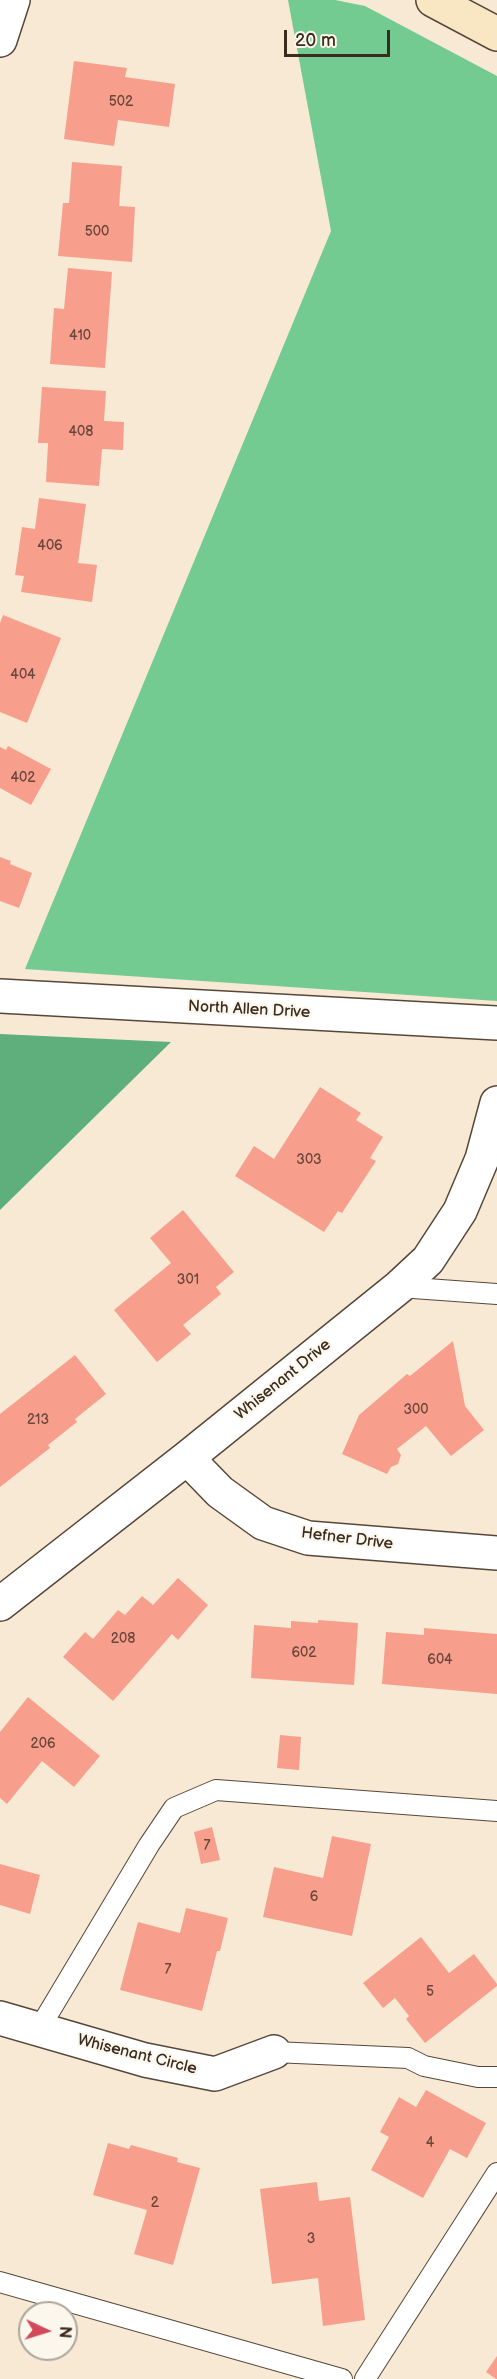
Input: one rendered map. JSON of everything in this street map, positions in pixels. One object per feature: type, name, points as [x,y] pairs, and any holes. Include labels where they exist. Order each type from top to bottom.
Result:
[{"type":"main road","points":[[433,0],[497,34]]},
{"type":"street","points":[[0,40],[13,0]]},
{"type":"street","name":"North Allen Drive","points":[[0,996],[497,1023]]},
{"type":"street","name":"Whisenant Drive","points":[[0,1604],[187,1458],[399,1287],[429,1260],[460,1211],[482,1159],[497,1103]]},
{"type":"street","name":"Hefner Drive","points":[[187,1458],[220,1492],[263,1523],[308,1538],[497,1553]]},
{"type":"street","name":"Whisenant Circle","points":[[0,2018],[145,2060],[215,2074],[274,2052]]},
{"type":"lane","points":[[399,1287],[497,1294]]},
{"type":"lane","points":[[39,2029],[149,1845],[174,1808],[216,1790],[497,1811]]},
{"type":"lane","points":[[274,2052],[408,2058],[424,2066],[478,2077],[497,2077]]},
{"type":"lane","points":[[365,2379],[497,2173]]},
{"type":"lane","points":[[0,2282],[342,2379]]},
{"type":"green space","points":[[288,0],[335,0],[365,6],[497,76],[497,1001],[25,969],[331,231]]},
{"type":"green space","points":[[0,1034],[171,1042],[0,1210]]},
{"type":"building","points":[[74,61],[127,68],[125,77],[175,84],[169,127],[118,120],[114,146],[64,139]]},
{"type":"building","points":[[72,162],[122,166],[119,206],[135,207],[132,262],[58,256],[63,203],[69,203]]},
{"type":"building","points":[[68,268],[112,272],[105,368],[50,364],[54,308],[64,309]]},
{"type":"building","points":[[42,387],[106,391],[104,421],[124,422],[123,450],[102,449],[99,486],[46,482],[48,443],[38,443]]},
{"type":"building","points":[[39,498],[86,504],[78,563],[97,565],[92,602],[21,592],[24,576],[15,575],[22,527],[35,529]]},
{"type":"building","points":[[3,615],[61,638],[27,723],[0,712],[0,623]]},
{"type":"building","points":[[8,746],[51,769],[31,805],[0,788],[0,747],[6,750]]},
{"type":"building","points":[[0,857],[32,873],[19,908],[0,901]]},
{"type":"building","points":[[320,1087],[361,1113],[356,1120],[383,1137],[370,1158],[376,1161],[342,1213],[338,1211],[324,1232],[235,1176],[254,1146],[274,1159]]},
{"type":"building","points":[[183,1210],[234,1272],[216,1287],[221,1294],[183,1325],[191,1334],[157,1362],[114,1310],[171,1263],[150,1238]]},
{"type":"building","points":[[453,1341],[465,1406],[484,1430],[451,1456],[426,1426],[397,1449],[401,1455],[398,1464],[391,1467],[387,1474],[342,1454],[359,1415],[407,1374],[410,1376]]},
{"type":"building","points":[[75,1355],[106,1394],[75,1419],[77,1422],[48,1445],[50,1448],[0,1487],[0,1414]]},
{"type":"building","points":[[178,1578],[208,1605],[178,1640],[172,1634],[113,1701],[63,1657],[85,1632],[93,1639],[118,1610],[125,1615],[142,1596],[153,1605]]},
{"type":"building","points":[[318,1620],[358,1623],[354,1685],[251,1678],[254,1625],[291,1628],[291,1621],[318,1623]]},
{"type":"building","points":[[424,1628],[497,1634],[497,1694],[382,1684],[386,1632],[424,1635]]},
{"type":"building","points":[[28,1697],[100,1756],[74,1787],[42,1761],[7,1804],[0,1798],[0,1732]]},
{"type":"building","points":[[280,1735],[301,1737],[299,1770],[277,1768]]},
{"type":"building","points":[[212,1827],[220,1860],[201,1864],[194,1832]]},
{"type":"building","points":[[332,1836],[371,1844],[352,1936],[263,1917],[274,1867],[323,1878]]},
{"type":"building","points":[[0,1864],[40,1875],[30,1914],[0,1905]]},
{"type":"building","points":[[186,1908],[228,1918],[202,2011],[120,1990],[138,1922],[180,1933]]},
{"type":"building","points":[[421,1937],[449,1973],[474,1954],[497,1984],[425,2043],[406,2019],[409,2016],[395,1998],[383,2008],[363,1983]]},
{"type":"building","points":[[426,2090],[486,2123],[467,2158],[450,2149],[423,2198],[371,2170],[389,2137],[380,2132],[399,2097],[416,2107]]},
{"type":"building","points":[[108,2143],[129,2149],[131,2145],[178,2158],[177,2162],[200,2168],[173,2265],[134,2254],[147,2210],[93,2195]]},
{"type":"building","points":[[317,2182],[319,2201],[350,2197],[365,2320],[323,2326],[318,2278],[272,2284],[260,2189]]},
{"type":"building","points":[[497,2356],[497,2379],[496,2379],[486,2372]]}]
